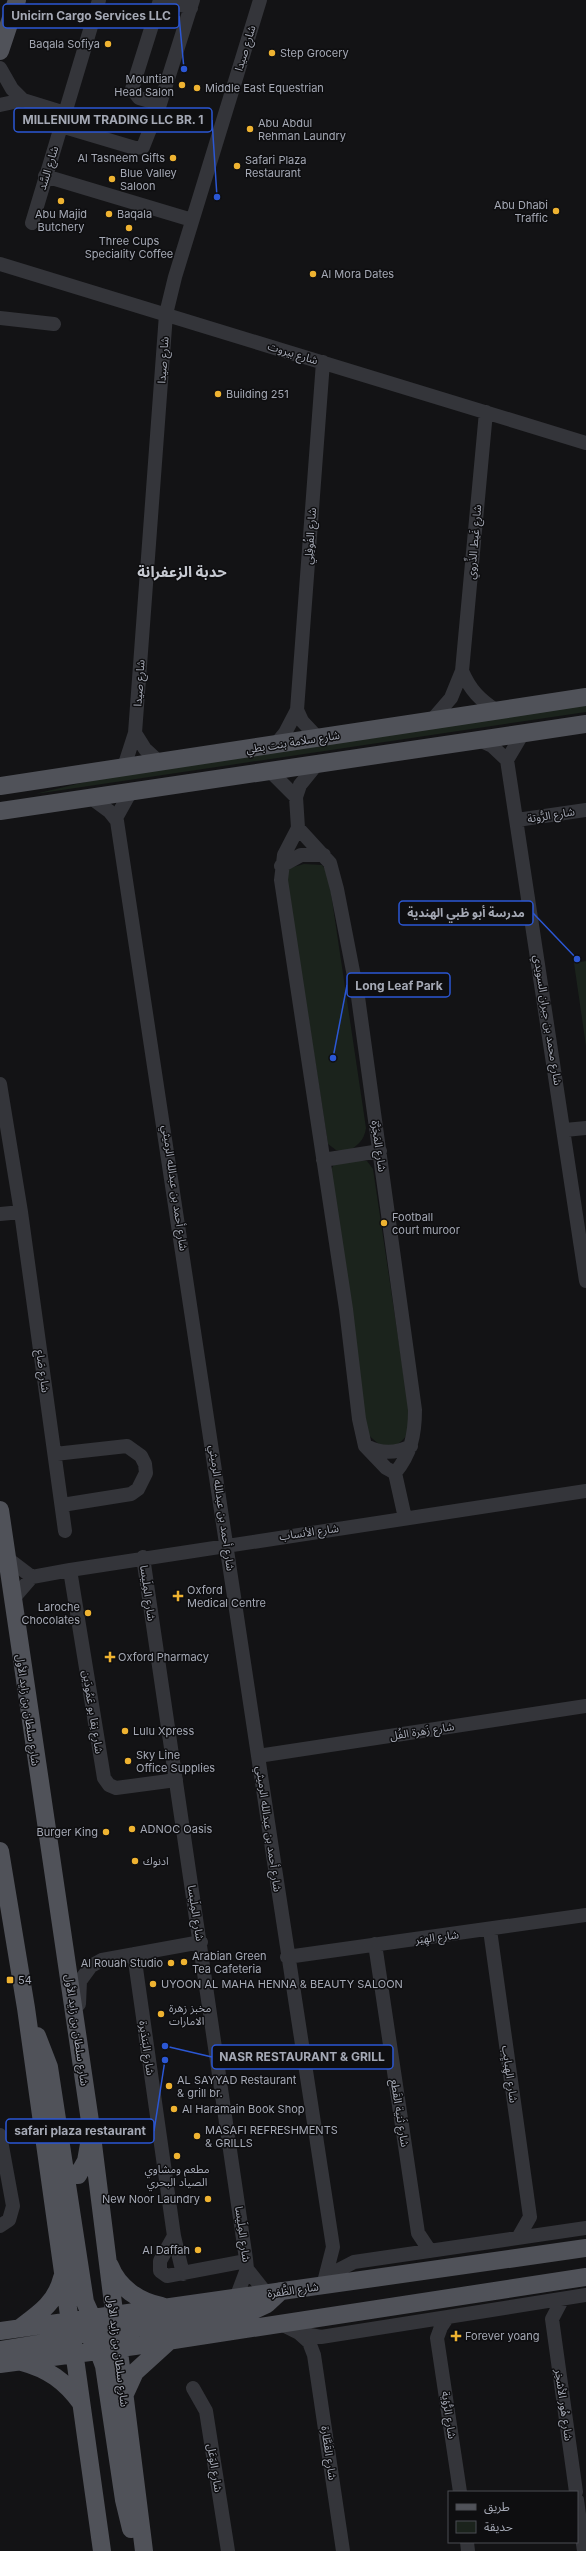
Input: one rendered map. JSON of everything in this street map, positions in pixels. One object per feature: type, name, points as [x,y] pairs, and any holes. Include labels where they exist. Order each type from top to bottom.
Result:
[{"type":"main road","points":[[0,51],[17,0]]},
{"type":"main road","name":"شارع سلامة بنت بطي","points":[[0,786],[586,697]]},
{"type":"main road","points":[[0,811],[586,724]]},
{"type":"main road","name":"شارع سلطان بن زايد الأول","points":[[0,1510],[83,2070],[106,2256],[95,2334],[81,2403],[102,2551]]},
{"type":"main road","name":"شارع سلطان بن زايد الأول","points":[[0,1851],[26,2008],[62,2277],[95,2334],[124,2396],[144,2551]]},
{"type":"main road","points":[[26,2008],[49,2067],[66,2170],[85,2302],[104,2366],[124,2500],[137,2551]]},
{"type":"main road","points":[[66,2170],[71,2175],[78,2175],[82,2170],[86,2161],[91,2128]]},
{"type":"main road","name":"شارع الظَّفرة","points":[[0,2364],[19,2361],[166,2307],[274,2292],[325,2281],[586,2248]]},
{"type":"main road","points":[[106,2256],[112,2271],[132,2294],[143,2300],[166,2307]]},
{"type":"main road","points":[[20,2328],[50,2304],[59,2291],[62,2277]]},
{"type":"main road","name":"شارع الظَّفرة","points":[[0,2331],[20,2328],[168,2341],[586,2277]]},
{"type":"main road","points":[[0,2350],[95,2334],[252,2311],[267,2304],[274,2292]]},
{"type":"main road","points":[[124,2396],[135,2372],[168,2341]]},
{"type":"main road","points":[[19,2361],[38,2366],[54,2375],[64,2383],[81,2403]]},
{"type":"main road","points":[[96,2506],[104,2497],[114,2495],[124,2500]]},
{"type":"street","name":"شارع السَّد","points":[[32,223],[45,176],[100,0]]},
{"type":"street","points":[[160,0],[132,89],[139,98],[160,104]]},
{"type":"street","points":[[0,68],[12,89],[23,100],[63,119],[140,148],[147,143],[192,4],[166,0]]},
{"type":"street","name":"شارع صيدا","points":[[124,767],[135,734],[166,314],[192,220],[260,0]]},
{"type":"street","points":[[0,105],[23,100]]},
{"type":"street","points":[[45,176],[192,220]]},
{"type":"street","name":"شارع بيروت","points":[[0,264],[586,443]]},
{"type":"street","points":[[0,318],[54,324]]},
{"type":"street","name":"شارع الفُوفِلِي","points":[[276,744],[285,734],[297,710],[323,362]]},
{"type":"street","name":"شارع غَيط الذِّروي","points":[[432,720],[451,698],[462,671],[486,412]]},
{"type":"street","points":[[462,671],[471,690],[478,698],[497,711]]},
{"type":"street","points":[[297,710],[302,721],[318,738]]},
{"type":"street","points":[[479,740],[492,746],[508,760],[523,733]]},
{"type":"street","points":[[135,734],[145,749],[159,762]]},
{"type":"street","name":"شارع محمد بن جبران السويدي","points":[[508,760],[565,1130],[583,1235],[586,1281]]},
{"type":"street","points":[[317,764],[300,785],[296,797],[298,828],[281,866],[281,880],[346,1310],[359,1419],[365,1446],[386,1468],[395,1473],[405,1518]]},
{"type":"street","points":[[270,771],[296,797]]},
{"type":"street","points":[[90,797],[116,818],[131,791]]},
{"type":"street","name":"شارع الرُّوتة","points":[[517,820],[586,810]]},
{"type":"street","name":"شارع أحمد بن عبدالله الرميثي","points":[[116,818],[164,1116],[287,1957],[333,2247],[325,2281]]},
{"type":"street","name":"شارع المَجَرَّة","points":[[298,828],[324,854],[330,863],[337,889],[358,997],[416,1410],[415,1431],[411,1446],[395,1473]]},
{"type":"street","points":[[281,866],[301,855],[324,854]]},
{"type":"street","name":"شارع صَاع","points":[[0,1084],[21,1212],[65,1531]]},
{"type":"street","points":[[565,1130],[586,1128]]},
{"type":"street","points":[[323,1160],[380,1151]]},
{"type":"street","points":[[0,1214],[21,1212]]},
{"type":"street","points":[[55,1454],[127,1446],[135,1450],[145,1464],[143,1482],[131,1494],[62,1505]]},
{"type":"street","points":[[365,1446],[385,1452],[398,1451],[411,1446]]},
{"type":"street","name":"شارع الأنساب","points":[[32,1577],[143,1557],[586,1491]]},
{"type":"street","name":"شارع المِلَيسا","points":[[143,1557],[201,1942],[247,2265],[236,2298]]},
{"type":"street","points":[[7,1558],[32,1577],[13,1599]]},
{"type":"street","name":"شارع نِقا بو عَمُودَين","points":[[70,1570],[104,1778],[109,1785],[116,1788],[176,1780]]},
{"type":"street","name":"شارع زَهرة الفُل","points":[[258,1756],[586,1706]]},
{"type":"street","name":"شارع الهِيَر","points":[[287,1957],[375,1944],[490,1930],[586,1915]]},
{"type":"street","name":"شارع الهِبايِب","points":[[490,1930],[530,2217]]},
{"type":"street","points":[[83,2070],[84,2048],[78,1991],[80,1981],[97,1962],[201,1942]]},
{"type":"street","name":"شارع ثَنية القَطع","points":[[375,1944],[418,2233],[430,2251]]},
{"type":"street","name":"شارع البَندَيرة","points":[[134,1954],[174,2236],[183,2274]]},
{"type":"street","points":[[0,2135],[4,2176],[13,2206],[12,2215],[9,2220],[0,2226]]},
{"type":"street","points":[[518,2238],[530,2217],[550,2234]]},
{"type":"street","points":[[325,2281],[354,2262],[586,2228]]},
{"type":"street","points":[[404,2255],[412,2248],[418,2233]]},
{"type":"street","points":[[174,2236],[159,2267],[163,2274],[167,2276],[247,2265]]},
{"type":"street","points":[[333,2247],[354,2262]]},
{"type":"street","name":"شارع المِلَيسا","points":[[247,2265],[274,2292]]},
{"type":"street","points":[[279,2323],[299,2333],[314,2336],[335,2335],[586,2295]]},
{"type":"street","points":[[534,2304],[552,2319],[562,2300]]},
{"type":"street","points":[[421,2322],[437,2338],[440,2327],[447,2318]]},
{"type":"street","name":"شارع هُور الأشخِر","points":[[552,2319],[576,2491]]},
{"type":"street","name":"شارع القَطَّارة","points":[[299,2333],[309,2342],[314,2354],[343,2551]]},
{"type":"street","points":[[314,2354],[323,2342],[335,2335]]},
{"type":"street","name":"شارع الرُّؤية","points":[[437,2338],[460,2491]]},
{"type":"street","name":"شارع الوَعَل","points":[[193,2388],[206,2411],[228,2551]]},
{"type":"street","points":[[578,2507],[584,2551]]},
{"type":"green space","points":[[586,702],[586,712],[35,794],[106,777]]},
{"type":"green space","points":[[304,864],[322,865],[328,873],[366,1128],[364,1136],[360,1142],[347,1152],[336,1150],[328,1144],[286,874],[290,868]]},
{"type":"green space","points":[[586,961],[586,1046],[574,963]]},
{"type":"green space","points":[[349,1160],[367,1161],[373,1169],[411,1424],[404,1438],[391,1448],[381,1446],[366,1433],[331,1170],[334,1164]]},
{"type":"place","name":"Baqala Sofiya","points":[[108,44]]},
{"type":"place","name":"Step Grocery","points":[[272,53]]},
{"type":"place","name":"Unicirn Cargo Services LLC","points":[[184,69]]},
{"type":"place","name":"Mountian Head Salon","points":[[182,85]]},
{"type":"place","name":"Middle East Equestrian","points":[[197,88]]},
{"type":"place","name":"Abu Abdul Rehman Laundry","points":[[250,129]]},
{"type":"place","name":"Al Tasneem Gifts","points":[[173,158]]},
{"type":"place","name":"Safari Plaza Restaurant","points":[[237,166]]},
{"type":"place","name":"Blue Valley Saloon","points":[[112,179]]},
{"type":"place","name":"MILLENIUM TRADING LLC BR. 1","points":[[217,197]]},
{"type":"place","name":"Abu Majid Butchery","points":[[61,201]]},
{"type":"place","name":"Abu Dhabi Traffic","points":[[556,211]]},
{"type":"place","name":"Baqala","points":[[109,214]]},
{"type":"place","name":"Three Cups Speciality Coffee","points":[[129,228]]},
{"type":"place","name":"Al Mora Dates","points":[[313,274]]},
{"type":"place","name":"Building 251","points":[[218,394]]},
{"type":"place","name":"مدرسة أبو ظبي الهندية","points":[[577,959]]},
{"type":"place","name":"Long Leaf Park","points":[[333,1058]]},
{"type":"place","name":"Football court muroor","points":[[384,1223]]},
{"type":"place","name":"Oxford Medical Centre","points":[[178,1596]]},
{"type":"place","name":"Laroche Chocolates","points":[[88,1613]]},
{"type":"place","name":"Oxford Pharmacy","points":[[110,1657]]},
{"type":"place","name":"Lulu Xpress","points":[[125,1731]]},
{"type":"place","name":"Sky Line Office Supplies","points":[[128,1761]]},
{"type":"place","name":"ADNOC Oasis","points":[[132,1829]]},
{"type":"place","name":"Burger King","points":[[106,1832]]},
{"type":"place","name":"ادنوك","points":[[135,1861]]},
{"type":"place","name":"Arabian Green Tea Cafeteria","points":[[184,1962]]},
{"type":"place","name":"Al Rouah Studio","points":[[171,1963]]},
{"type":"place","name":"54","points":[[10,1980]]},
{"type":"place","name":"UYOON AL MAHA HENNA & BEAUTY SALOON","points":[[153,1984]]},
{"type":"place","name":"مخبز زهرة الامارات","points":[[161,2014]]},
{"type":"place","name":"NASR RESTAURANT & GRILL","points":[[165,2046]]},
{"type":"place","name":"safari plaza restaurant","points":[[165,2060]]},
{"type":"place","name":"AL SAYYAD Restaurant & grill br.","points":[[169,2086]]},
{"type":"place","name":"Al Haramain Book Shop","points":[[174,2109]]},
{"type":"place","name":"MASAFI REFRESHMENTS & GRILLS","points":[[197,2136]]},
{"type":"place","name":"مطعم ومشاوي الصياد البحري","points":[[177,2156]]},
{"type":"place","name":"New Noor Laundry","points":[[208,2199]]},
{"type":"place","name":"Al Daffah","points":[[198,2250]]},
{"type":"place","name":"Forever yoang","points":[[456,2336]]},
{"type":"district","name":"حدبة الزعفرانة","points":[[182,572]]}]
